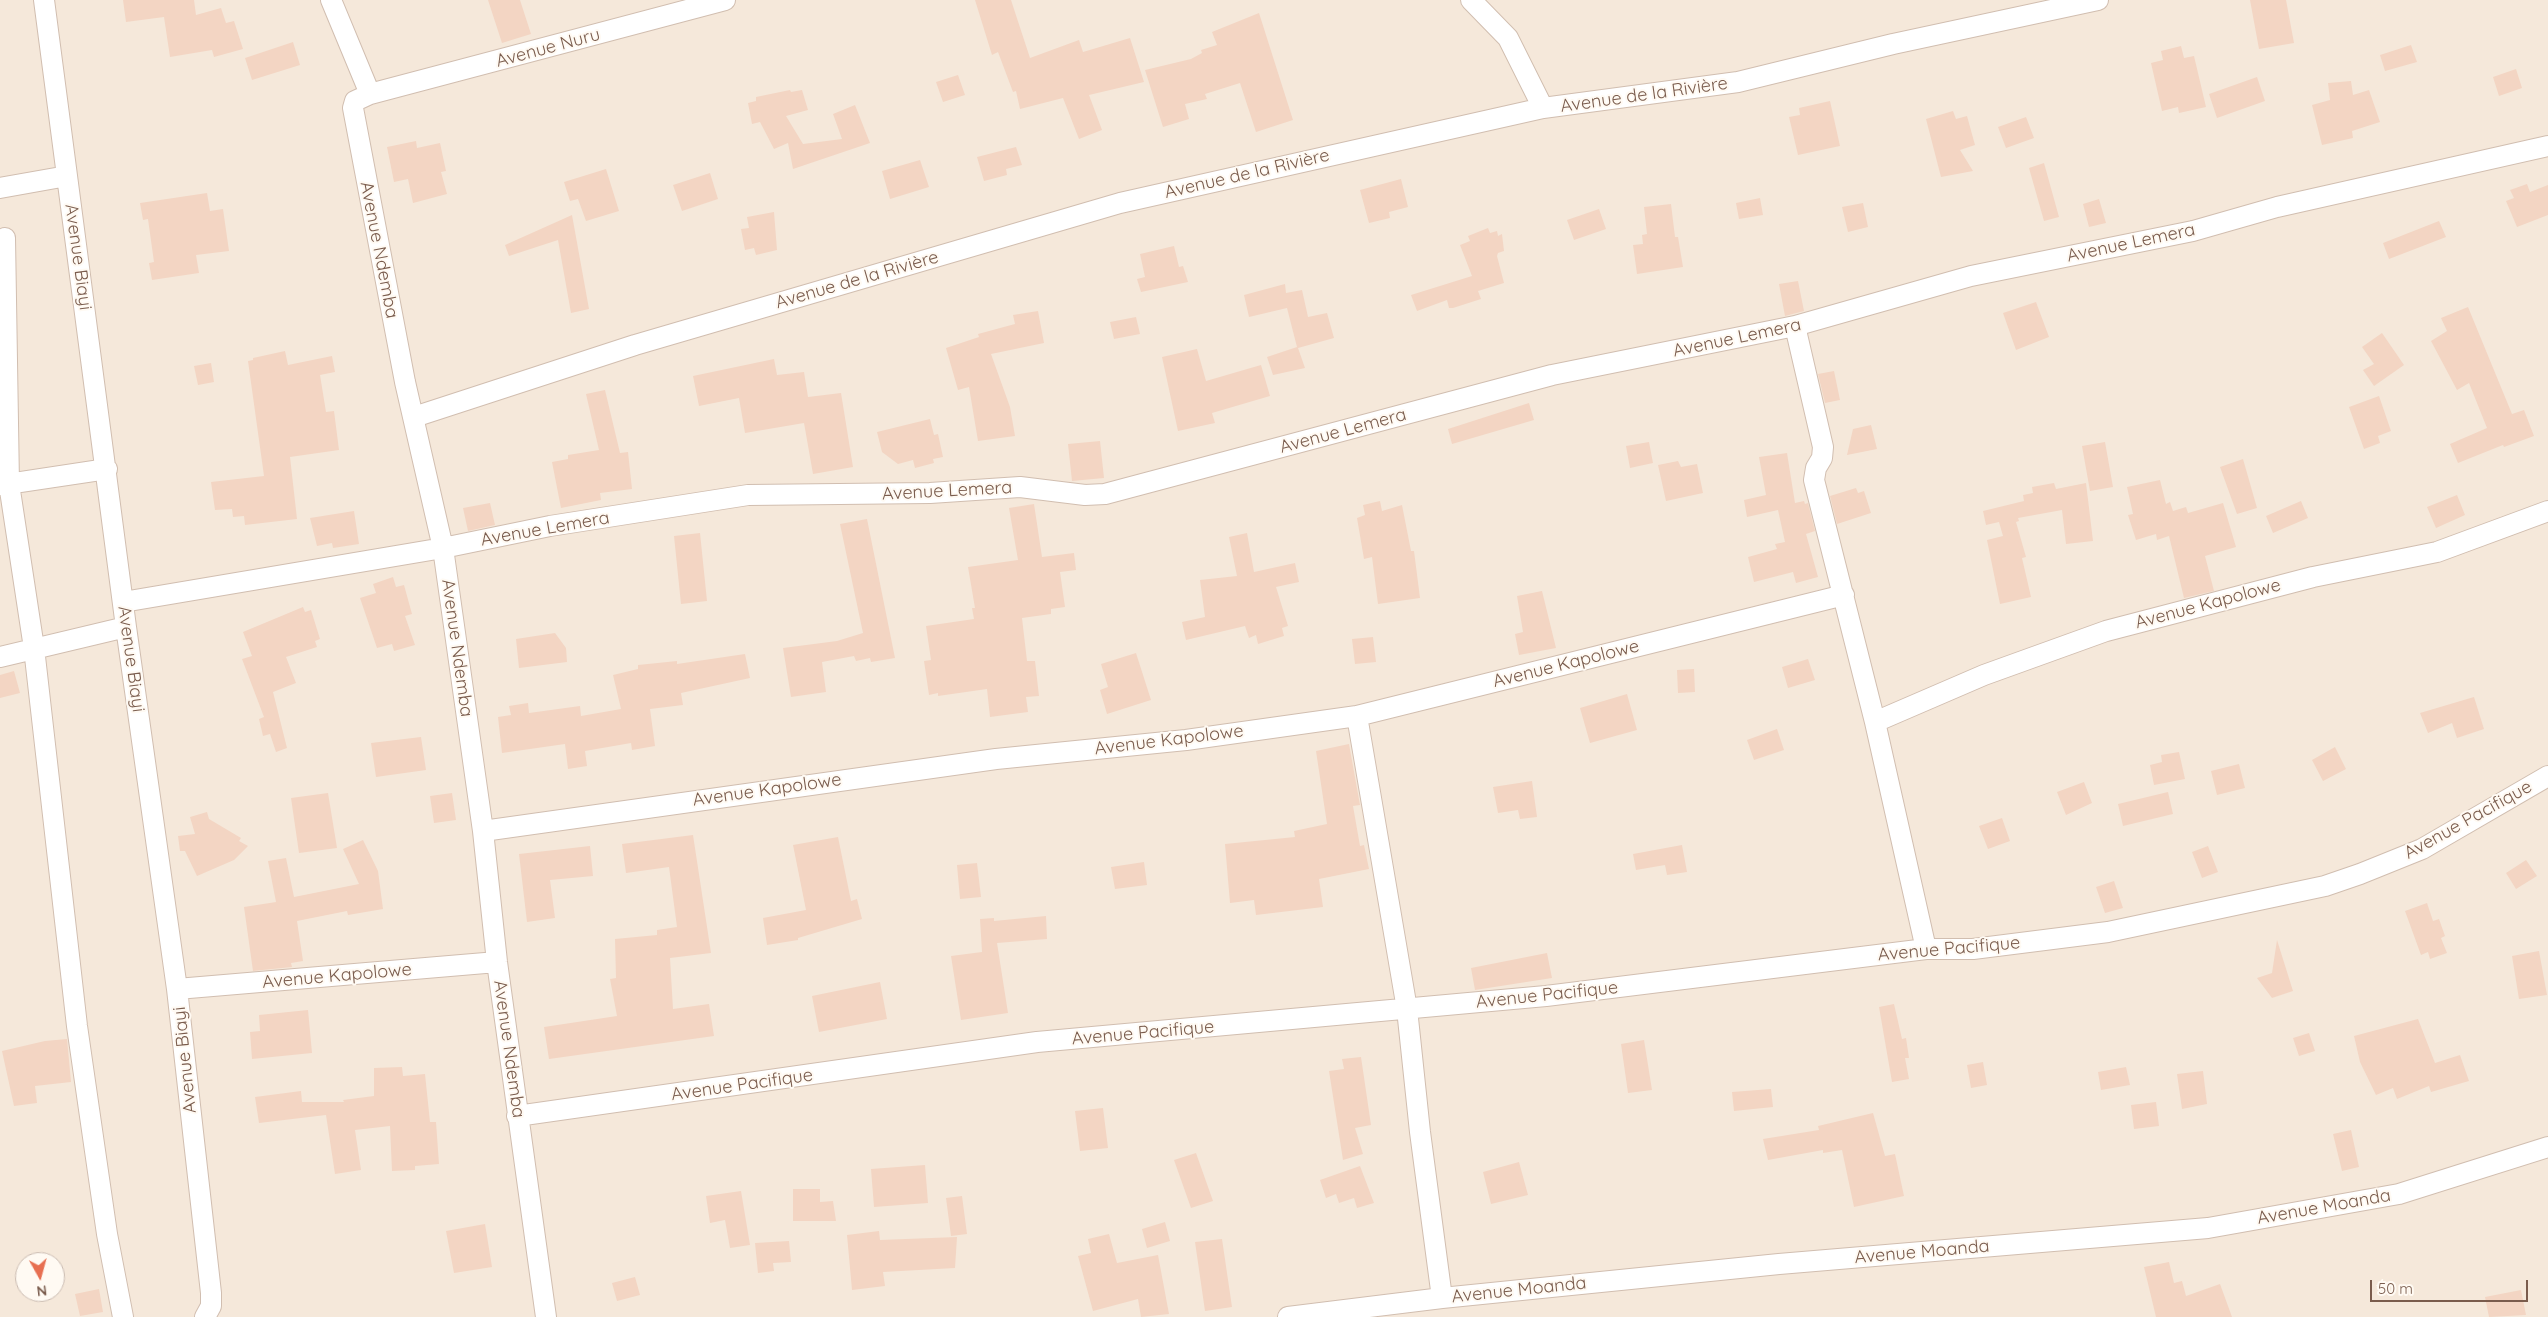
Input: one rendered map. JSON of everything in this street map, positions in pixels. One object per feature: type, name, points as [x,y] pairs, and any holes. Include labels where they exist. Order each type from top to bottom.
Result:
[{"type":"street","name":"Avenue Biayi","points":[[44,0],[107,469],[126,627],[177,990],[212,1293],[211,1306],[205,1317]]},
{"type":"street","points":[[331,0],[370,94]]},
{"type":"street","name":"Avenue Nuru","points":[[370,94],[726,0]]},
{"type":"street","points":[[1471,0],[1508,38],[1543,108]]},
{"type":"street","name":"Avenue de la Rivière","points":[[414,417],[635,345],[1120,202],[1543,108],[1738,82],[1893,44],[2098,0]]},
{"type":"street","name":"Avenue Ndemba","points":[[370,94],[355,101],[353,115],[414,417],[443,548],[483,831],[497,962],[546,1317]]},
{"type":"street","name":"Avenue Lemera","points":[[123,602],[443,548],[550,526],[748,495],[921,493],[1020,487],[1085,495],[1105,494],[1552,375],[1795,326],[1971,276],[2193,230],[2277,207],[2548,146]]},
{"type":"street","points":[[0,188],[68,176]]},
{"type":"street","points":[[5,238],[5,484],[34,648],[78,1035],[107,1234],[123,1317]]},
{"type":"street","points":[[1795,326],[1823,447],[1822,458],[1816,468],[1814,480],[1875,722],[1926,949]]},
{"type":"street","points":[[5,484],[107,469]]},
{"type":"street","name":"Avenue Kapolowe","points":[[1875,722],[1984,675],[2106,631],[2313,577],[2437,552],[2548,511]]},
{"type":"street","name":"Avenue Kapolowe","points":[[483,831],[986,760],[1186,740],[1357,716],[1844,595]]},
{"type":"street","points":[[0,657],[126,627]]},
{"type":"street","points":[[1357,716],[1407,1009],[1420,1132],[1442,1298]]},
{"type":"street","name":"Avenue Pacifique","points":[[517,1116],[1037,1042],[1407,1009],[1665,983],[1926,949],[1973,949],[2108,932],[2324,886],[2422,849],[2548,776]]},
{"type":"street","name":"Avenue Kapolowe","points":[[177,990],[497,962]]},
{"type":"street","name":"Avenue Moanda","points":[[1288,1317],[1442,1298],[1779,1264],[2208,1228],[2399,1194],[2548,1147]]},
{"type":"shaded area","points":[[0,0],[2548,0],[2548,1317],[0,1317]]},
{"type":"building","points":[[123,0],[194,0],[196,15],[221,8],[226,23],[234,21],[243,49],[214,57],[212,50],[170,57],[164,17],[126,22]]},
{"type":"building","points":[[488,0],[520,0],[531,34],[502,43]]},
{"type":"building","points":[[975,0],[1011,0],[1030,58],[1079,40],[1083,52],[1130,38],[1144,82],[1089,95],[1102,130],[1079,139],[1063,98],[1020,109],[1016,91],[1013,92],[998,52],[992,55]]},
{"type":"building","points":[[2250,0],[2286,0],[2294,43],[2259,49]]},
{"type":"building","points":[[1259,13],[1293,120],[1256,132],[1240,83],[1205,94],[1207,99],[1185,104],[1189,119],[1163,127],[1145,70],[1191,59],[1202,53],[1201,50],[1217,45],[1212,32]]},
{"type":"building","points":[[293,42],[300,65],[252,80],[245,58]]},
{"type":"building","points":[[2411,45],[2417,62],[2385,71],[2380,55]]},
{"type":"building","points":[[2181,46],[2184,58],[2194,56],[2206,107],[2179,113],[2178,107],[2162,111],[2151,63],[2163,60],[2161,51]]},
{"type":"building","points":[[2516,69],[2522,88],[2499,96],[2493,77]]},
{"type":"building","points":[[958,75],[965,95],[943,102],[936,82]]},
{"type":"building","points":[[2257,77],[2265,101],[2217,118],[2209,94]]},
{"type":"building","points":[[2351,81],[2353,95],[2369,90],[2380,122],[2352,131],[2353,138],[2322,145],[2312,105],[2330,100],[2328,83]]},
{"type":"building","points":[[790,90],[791,92],[802,90],[808,110],[786,116],[803,144],[842,139],[833,114],[855,105],[870,143],[793,169],[788,143],[774,149],[760,122],[752,124],[748,103],[756,101],[756,97]]},
{"type":"building","points":[[1830,101],[1840,146],[1798,155],[1789,117],[1800,115],[1799,108]]},
{"type":"building","points":[[1953,111],[1956,119],[1967,116],[1975,145],[1960,150],[1973,171],[1941,177],[1926,119]]},
{"type":"building","points":[[2026,117],[2034,138],[2006,148],[1998,127]]},
{"type":"building","points":[[416,141],[417,148],[440,143],[446,171],[441,172],[447,194],[413,203],[408,179],[394,182],[387,147]]},
{"type":"building","points":[[1016,147],[1022,165],[1006,169],[1007,175],[984,181],[977,157]]},
{"type":"building","points":[[920,160],[929,187],[890,199],[882,171]]},
{"type":"building","points":[[2044,163],[2059,217],[2044,221],[2029,168]]},
{"type":"building","points":[[606,169],[619,211],[586,221],[578,199],[570,201],[564,182]]},
{"type":"building","points":[[710,173],[718,199],[682,211],[673,185]]},
{"type":"building","points":[[1401,179],[1408,207],[1389,212],[1390,218],[1369,223],[1360,190]]},
{"type":"building","points":[[2527,184],[2530,192],[2548,185],[2548,215],[2517,227],[2506,201],[2514,198],[2510,190]]},
{"type":"building","points":[[207,193],[210,211],[223,209],[229,251],[196,255],[199,273],[152,280],[149,263],[154,262],[148,219],[143,220],[140,203]]},
{"type":"building","points":[[1760,198],[1763,215],[1739,219],[1736,203]]},
{"type":"building","points":[[2099,199],[2106,223],[2089,227],[2083,204]]},
{"type":"building","points":[[1863,203],[1868,227],[1848,232],[1842,207]]},
{"type":"building","points":[[1671,204],[1675,237],[1678,237],[1683,267],[1637,274],[1633,245],[1643,244],[1642,235],[1647,234],[1644,207]]},
{"type":"building","points":[[1599,209],[1606,229],[1574,240],[1567,220]]},
{"type":"building","points":[[774,212],[777,250],[756,255],[754,248],[745,250],[741,229],[749,228],[747,217]]},
{"type":"building","points":[[572,215],[589,309],[571,313],[558,240],[509,256],[505,245]]},
{"type":"building","points":[[2439,221],[2446,237],[2389,259],[2383,243]]},
{"type":"building","points":[[1488,228],[1490,233],[1497,231],[1498,236],[1502,234],[1504,251],[1498,253],[1497,256],[1504,283],[1478,291],[1481,299],[1453,308],[1449,308],[1447,300],[1417,311],[1411,295],[1472,276],[1460,245],[1470,241],[1468,236]]},
{"type":"building","points":[[1174,246],[1179,267],[1183,266],[1188,282],[1141,292],[1137,279],[1145,277],[1140,254]]},
{"type":"building","points":[[1798,281],[1804,311],[1785,316],[1779,284]]},
{"type":"building","points":[[1285,284],[1286,293],[1302,290],[1308,317],[1327,313],[1334,338],[1298,348],[1305,368],[1273,375],[1267,357],[1297,347],[1287,308],[1249,317],[1244,295]]},
{"type":"building","points":[[2036,302],[2049,337],[2016,350],[2003,313]]},
{"type":"building","points":[[2468,307],[2512,414],[2524,410],[2534,436],[2504,447],[2503,445],[2458,463],[2450,444],[2487,428],[2469,383],[2457,390],[2431,341],[2447,331],[2441,318]]},
{"type":"building","points":[[1038,311],[1044,343],[991,354],[1010,407],[1015,436],[978,441],[969,387],[958,390],[946,348],[979,337],[978,334],[1015,324],[1013,315]]},
{"type":"building","points":[[1136,317],[1140,334],[1114,339],[1110,322]]},
{"type":"building","points":[[2382,333],[2404,365],[2374,386],[2363,370],[2374,364],[2362,347]]},
{"type":"building","points":[[1197,349],[1206,381],[1261,365],[1270,396],[1212,413],[1215,423],[1178,431],[1162,357]]},
{"type":"building","points":[[285,351],[288,365],[332,356],[335,372],[320,375],[326,412],[334,411],[339,450],[290,457],[297,519],[245,525],[244,516],[233,517],[232,509],[215,510],[211,482],[264,476],[248,361],[253,360],[253,358]]},
{"type":"building","points":[[774,359],[777,375],[804,372],[808,397],[841,393],[853,467],[813,474],[804,423],[745,433],[739,398],[699,406],[693,376]]},
{"type":"building","points":[[211,363],[214,382],[198,385],[194,366]]},
{"type":"building","points":[[1834,371],[1840,400],[1825,403],[1818,374]]},
{"type":"building","points":[[605,390],[620,453],[628,452],[632,489],[600,493],[601,500],[561,508],[552,462],[568,459],[568,455],[599,450],[586,394]]},
{"type":"building","points":[[2379,396],[2391,431],[2378,436],[2380,443],[2364,449],[2349,407]]},
{"type":"building","points":[[1529,403],[1534,420],[1452,444],[1448,429]]},
{"type":"building","points":[[930,419],[934,435],[938,434],[943,457],[933,459],[934,463],[915,468],[913,460],[898,464],[882,452],[877,432]]},
{"type":"building","points":[[1871,425],[1877,449],[1847,455],[1853,429]]},
{"type":"building","points":[[1100,441],[1104,478],[1072,481],[1068,444]]},
{"type":"building","points":[[1649,442],[1653,463],[1630,468],[1626,446]]},
{"type":"building","points":[[2105,442],[2113,487],[2090,491],[2082,446]]},
{"type":"building","points":[[1787,453],[1795,503],[1804,501],[1805,504],[1808,503],[1815,531],[1806,534],[1818,577],[1796,583],[1793,572],[1754,582],[1748,557],[1777,549],[1775,544],[1785,542],[1778,510],[1747,517],[1744,500],[1766,495],[1759,457]]},
{"type":"building","points":[[2243,459],[2257,508],[2237,514],[2220,467]]},
{"type":"building","points":[[1678,461],[1681,467],[1697,464],[1703,493],[1666,501],[1658,465]]},
{"type":"building","points":[[2160,480],[2166,504],[2170,502],[2173,511],[2186,507],[2188,513],[2223,503],[2236,547],[2205,556],[2214,591],[2184,598],[2169,536],[2157,540],[2156,534],[2136,540],[2128,515],[2133,514],[2127,487]]},
{"type":"building","points":[[2054,483],[2056,489],[2086,483],[2093,541],[2066,544],[2062,510],[2018,518],[2019,521],[2016,522],[2026,557],[2022,558],[2031,597],[2000,604],[1987,540],[2003,536],[1999,522],[1986,525],[1983,511],[2024,501],[2023,495],[2033,493],[2032,487]]},
{"type":"building","points":[[1856,488],[1858,493],[1864,491],[1871,513],[1837,524],[1830,496]]},
{"type":"building","points":[[2457,495],[2465,515],[2436,528],[2427,507]]},
{"type":"building","points":[[1380,501],[1382,511],[1402,505],[1411,551],[1414,551],[1420,598],[1378,604],[1372,557],[1364,559],[1357,518],[1365,515],[1363,505]]},
{"type":"building","points":[[2301,501],[2308,518],[2273,533],[2266,516]]},
{"type":"building","points":[[490,503],[495,525],[468,531],[463,508]]},
{"type":"building","points":[[1034,504],[1042,557],[1074,553],[1076,570],[1060,572],[1065,607],[1051,609],[1051,614],[1022,618],[1027,661],[1035,661],[1039,696],[1026,697],[1028,712],[990,717],[987,689],[938,696],[938,693],[929,695],[924,661],[931,660],[926,626],[974,619],[972,608],[975,608],[968,567],[1018,560],[1009,508]]},
{"type":"building","points":[[354,511],[359,544],[333,548],[332,543],[317,546],[310,518]]},
{"type":"building","points":[[867,519],[895,658],[871,662],[870,658],[856,661],[854,656],[822,662],[826,692],[791,697],[783,648],[837,641],[863,633],[840,524]]},
{"type":"building","points":[[700,533],[707,601],[681,604],[674,536]]},
{"type":"building","points":[[1247,533],[1254,572],[1295,563],[1299,582],[1276,587],[1288,626],[1282,628],[1284,636],[1258,644],[1256,635],[1249,638],[1245,626],[1186,640],[1182,622],[1205,617],[1200,580],[1237,576],[1229,537]]},
{"type":"building","points":[[393,577],[396,587],[404,585],[412,614],[405,616],[415,645],[394,651],[392,644],[377,648],[360,598],[376,593],[373,584]]},
{"type":"building","points":[[1542,591],[1556,648],[1519,655],[1515,634],[1523,632],[1517,596]]},
{"type":"building","points":[[303,607],[305,612],[311,610],[320,639],[315,641],[317,647],[286,657],[296,683],[273,692],[287,748],[276,752],[270,734],[263,736],[259,719],[264,717],[242,659],[252,656],[243,632]]},
{"type":"building","points":[[555,633],[566,648],[567,662],[519,668],[516,639]]},
{"type":"building","points":[[1373,637],[1376,662],[1355,664],[1352,639]]},
{"type":"building","points":[[1136,653],[1151,700],[1107,714],[1100,690],[1108,687],[1101,664]]},
{"type":"building","points":[[745,654],[750,678],[681,693],[683,705],[650,709],[655,746],[632,750],[631,743],[585,751],[587,766],[568,769],[565,744],[502,753],[498,717],[511,715],[509,706],[528,703],[529,713],[580,706],[581,716],[621,709],[613,675],[638,669],[638,665],[677,661],[677,664]]},
{"type":"building","points":[[1808,659],[1815,680],[1788,688],[1782,667]]},
{"type":"building","points":[[1694,669],[1695,692],[1678,693],[1677,670]]},
{"type":"building","points":[[14,671],[20,693],[0,698],[0,675]]},
{"type":"building","points":[[1627,694],[1637,730],[1590,743],[1580,708]]},
{"type":"building","points":[[2474,697],[2484,729],[2457,738],[2452,723],[2428,733],[2420,713]]},
{"type":"building","points":[[1777,729],[1784,750],[1754,760],[1747,740]]},
{"type":"building","points":[[421,737],[426,770],[376,777],[371,743]]},
{"type":"building","points":[[1349,744],[1360,805],[1353,806],[1360,846],[1364,845],[1369,869],[1319,879],[1323,907],[1256,915],[1254,900],[1230,903],[1225,844],[1295,837],[1294,831],[1327,824],[1316,751]]},
{"type":"building","points":[[2335,747],[2346,769],[2323,781],[2312,760]]},
{"type":"building","points":[[2179,752],[2185,779],[2154,785],[2150,765],[2162,762],[2161,755]]},
{"type":"building","points":[[2239,764],[2245,788],[2217,795],[2211,771]]},
{"type":"building","points":[[1532,781],[1537,817],[1520,819],[1518,810],[1498,813],[1493,787]]},
{"type":"building","points":[[2084,782],[2092,803],[2066,815],[2057,792]]},
{"type":"building","points":[[2168,792],[2173,814],[2123,826],[2118,804]]},
{"type":"building","points":[[328,793],[337,848],[299,853],[291,798]]},
{"type":"building","points":[[452,793],[456,820],[434,823],[430,796]]},
{"type":"building","points":[[207,812],[209,819],[241,838],[239,841],[248,846],[234,860],[197,876],[185,851],[180,851],[178,836],[195,834],[190,817]]},
{"type":"building","points":[[2002,818],[2010,841],[1988,849],[1979,826]]},
{"type":"building","points":[[693,835],[711,953],[670,958],[673,1009],[709,1004],[714,1036],[549,1059],[544,1027],[617,1016],[610,979],[616,978],[615,939],[657,935],[657,930],[677,927],[669,867],[626,873],[622,844]]},
{"type":"building","points":[[838,837],[851,901],[857,899],[862,919],[798,938],[798,940],[767,945],[763,918],[806,910],[793,845]]},
{"type":"building","points":[[363,840],[378,871],[383,909],[348,915],[347,911],[297,921],[303,961],[291,963],[292,967],[253,971],[244,907],[276,902],[268,861],[286,858],[294,897],[359,884],[343,849]]},
{"type":"building","points":[[1682,845],[1687,872],[1667,875],[1665,865],[1636,870],[1633,854]]},
{"type":"building","points":[[590,846],[593,876],[550,880],[555,918],[527,922],[519,854]]},
{"type":"building","points":[[2208,846],[2218,872],[2202,878],[2192,852]]},
{"type":"building","points":[[2526,860],[2537,876],[2516,889],[2506,873]]},
{"type":"building","points":[[1144,862],[1147,885],[1115,889],[1111,867]]},
{"type":"building","points":[[977,863],[981,897],[960,899],[957,865]]},
{"type":"building","points":[[2114,881],[2123,908],[2105,913],[2096,887]]},
{"type":"building","points":[[2427,903],[2433,921],[2439,919],[2445,936],[2441,938],[2447,953],[2430,959],[2428,952],[2421,955],[2405,911]]},
{"type":"building","points":[[1046,916],[1047,939],[997,943],[1008,1013],[961,1020],[951,956],[982,952],[980,919],[994,918],[994,921]]},
{"type":"building","points":[[2277,940],[2293,991],[2272,998],[2257,978],[2272,973]]},
{"type":"building","points":[[2539,951],[2547,995],[2519,999],[2512,956]]},
{"type":"building","points":[[1547,953],[1552,978],[1475,990],[1471,968]]},
{"type":"building","points":[[880,982],[887,1019],[819,1032],[812,996]]},
{"type":"building","points":[[1894,1004],[1902,1039],[1906,1038],[1909,1058],[1905,1058],[1909,1079],[1892,1082],[1879,1007]]},
{"type":"building","points":[[308,1010],[312,1053],[252,1059],[250,1032],[260,1031],[259,1015]]},
{"type":"building","points":[[2418,1019],[2435,1063],[2460,1055],[2469,1081],[2431,1092],[2429,1086],[2397,1099],[2393,1088],[2376,1095],[2360,1062],[2354,1036]]},
{"type":"building","points":[[2309,1033],[2315,1051],[2299,1056],[2293,1038]]},
{"type":"building","points":[[67,1039],[71,1082],[35,1086],[37,1103],[14,1106],[2,1051],[45,1041]]},
{"type":"building","points":[[1644,1040],[1652,1090],[1628,1093],[1621,1044]]},
{"type":"building","points":[[1361,1057],[1371,1125],[1355,1128],[1363,1154],[1343,1160],[1329,1071],[1344,1069],[1342,1059]]},
{"type":"building","points":[[1983,1062],[1987,1085],[1971,1088],[1967,1065]]},
{"type":"building","points":[[402,1067],[403,1076],[425,1074],[430,1122],[436,1122],[439,1164],[415,1166],[415,1170],[392,1171],[390,1126],[355,1130],[361,1170],[335,1174],[326,1115],[259,1123],[255,1097],[301,1091],[302,1102],[344,1102],[343,1100],[374,1096],[374,1068]]},
{"type":"building","points":[[2126,1067],[2130,1085],[2101,1090],[2098,1072]]},
{"type":"building","points":[[2203,1071],[2207,1104],[2182,1109],[2177,1074]]},
{"type":"building","points":[[1771,1089],[1773,1107],[1734,1111],[1732,1092]]},
{"type":"building","points":[[2156,1102],[2159,1126],[2134,1129],[2131,1105]]},
{"type":"building","points":[[1103,1108],[1108,1148],[1080,1151],[1075,1111]]},
{"type":"building","points":[[1873,1113],[1885,1156],[1895,1154],[1904,1196],[1854,1207],[1842,1150],[1823,1153],[1823,1150],[1768,1160],[1763,1139],[1819,1130],[1818,1126]]},
{"type":"building","points":[[2351,1130],[2359,1167],[2342,1171],[2333,1134]]},
{"type":"building","points":[[1196,1153],[1213,1201],[1191,1208],[1174,1160]]},
{"type":"building","points":[[1519,1162],[1528,1195],[1491,1204],[1483,1172]]},
{"type":"building","points":[[925,1165],[928,1203],[874,1207],[871,1169]]},
{"type":"building","points":[[1360,1166],[1374,1203],[1357,1208],[1354,1198],[1339,1203],[1336,1194],[1326,1198],[1320,1180]]},
{"type":"building","points":[[793,1189],[820,1189],[820,1202],[833,1201],[836,1221],[793,1221]]},
{"type":"building","points":[[741,1191],[750,1245],[730,1248],[725,1220],[710,1223],[706,1196]]},
{"type":"building","points":[[962,1196],[967,1234],[951,1236],[946,1198]]},
{"type":"building","points":[[1165,1222],[1170,1241],[1147,1248],[1142,1229]]},
{"type":"building","points":[[485,1224],[492,1267],[454,1273],[446,1231]]},
{"type":"building","points":[[879,1231],[880,1240],[957,1237],[955,1268],[883,1272],[885,1286],[852,1290],[847,1235]]},
{"type":"building","points":[[1109,1234],[1117,1263],[1158,1255],[1169,1314],[1141,1317],[1138,1299],[1093,1311],[1078,1256],[1091,1253],[1088,1239]]},
{"type":"building","points":[[1222,1239],[1232,1307],[1205,1311],[1195,1242]]},
{"type":"building","points":[[789,1241],[791,1262],[773,1263],[774,1271],[758,1273],[755,1243]]},
{"type":"building","points":[[2169,1262],[2174,1283],[2182,1281],[2186,1296],[2220,1284],[2232,1317],[2156,1317],[2144,1267]]},
{"type":"building","points":[[635,1277],[640,1295],[617,1301],[612,1283]]},
{"type":"building","points":[[99,1289],[103,1312],[80,1316],[75,1294]]},
{"type":"building","points":[[2521,1290],[2526,1315],[2489,1317],[2485,1297]]}]
